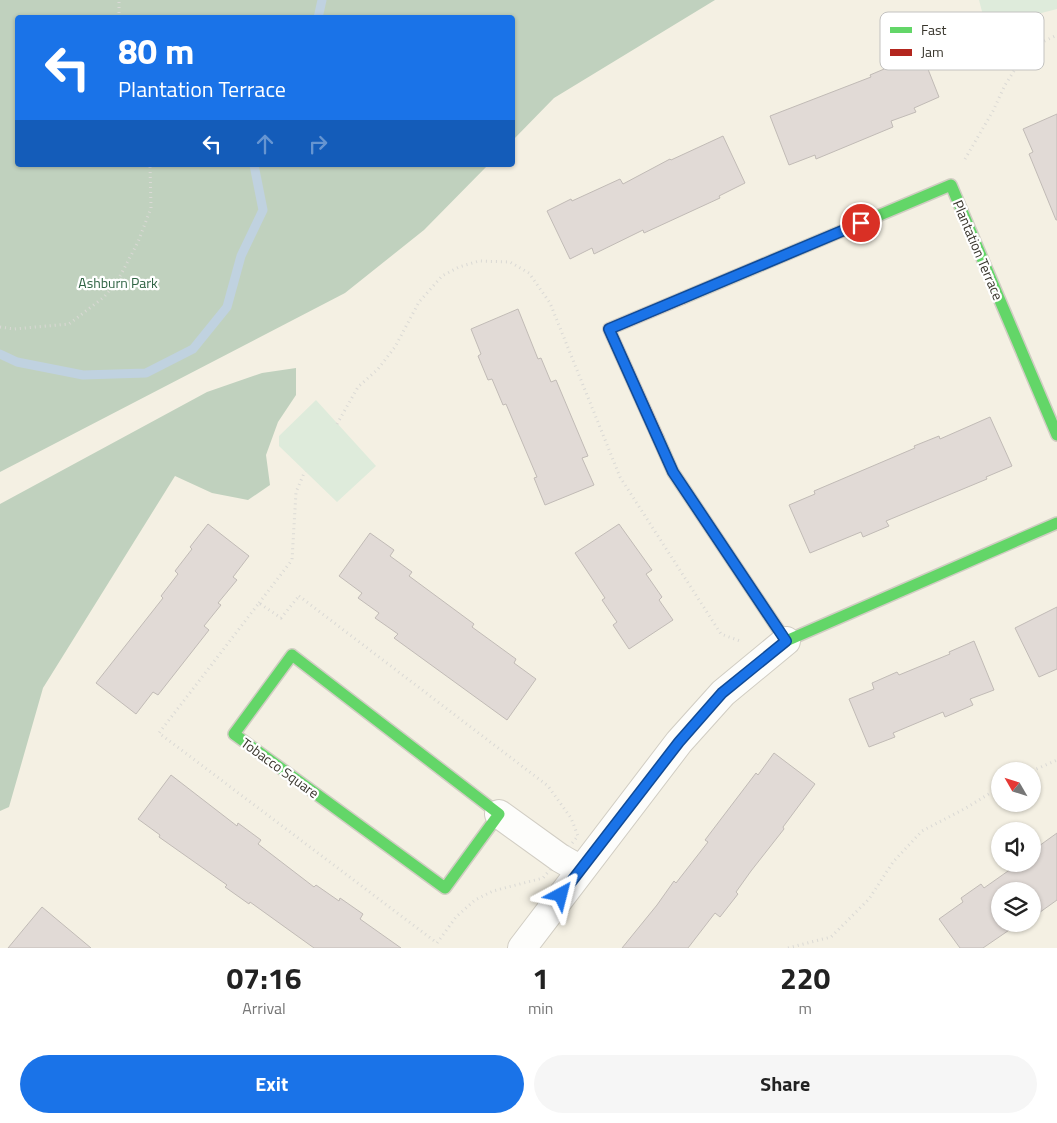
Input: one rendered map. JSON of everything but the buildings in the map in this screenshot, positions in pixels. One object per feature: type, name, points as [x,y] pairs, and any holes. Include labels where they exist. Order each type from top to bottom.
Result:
[{"type":"street","name":"Plantation Terrace","points":[[781,634],[673,472],[609,329],[950,185],[1057,434]]},
{"type":"street","points":[[522,948],[570,864],[722,693],[781,634],[1057,523]]},
{"type":"street","name":"Tobacco Square","points":[[499,814],[445,888],[234,734],[292,655],[499,814],[570,864]]},
{"type":"path","points":[[119,0],[119,15]]},
{"type":"path","points":[[1044,41],[1057,35]]},
{"type":"path","points":[[950,185],[994,111],[1005,85],[1015,70]]},
{"type":"path","points":[[0,327],[14,329],[69,324],[104,297],[118,280],[138,242],[151,208],[150,167]]},
{"type":"path","points":[[337,424],[358,387],[378,369],[395,347],[418,302],[442,276],[459,267],[479,261],[510,262],[529,273],[550,303],[620,477],[721,634],[751,645],[781,634]]},
{"type":"path","points":[[259,603],[281,618],[299,596],[548,786],[571,818],[578,836],[570,864],[543,878],[493,892],[475,900],[456,917],[437,943],[158,733],[292,560],[296,492],[305,471]]},
{"type":"path","points":[[1041,767],[1057,760]]},
{"type":"path","points":[[788,948],[831,937],[869,899],[893,862],[922,831],[991,793]]},
{"type":"green space","name":"Ashburn Park","points":[[0,0],[715,0],[554,98],[515,138],[515,15],[15,15],[15,167],[486,167],[424,230],[345,293],[0,472]]},
{"type":"green space","points":[[979,0],[1057,0],[1057,9],[1044,12],[982,12]]},
{"type":"green space","points":[[296,368],[296,395],[278,422],[266,455],[270,485],[248,500],[212,493],[175,476],[43,688],[9,807],[0,811],[0,504],[207,392],[262,373]]},
{"type":"green space","points":[[316,400],[376,466],[337,502],[279,446],[279,436]]},
{"type":"waterway","points":[[319,15],[322,0]]},
{"type":"waterway","points":[[0,354],[17,362],[83,375],[146,373],[193,349],[227,307],[241,256],[263,210],[254,167]]},
{"type":"traffic: fast","points":[[683,298],[951,185],[1057,435]]},
{"type":"traffic: fast","points":[[658,438],[673,472],[786,641],[1057,523]]},
{"type":"traffic: fast","points":[[292,655],[499,814],[445,888],[234,734],[292,655]]},
{"type":"traffic: jam","points":[[658,438],[609,329],[683,298]]},
{"type":"route","points":[[561,895],[679,742],[722,693],[786,641],[673,472],[609,329],[861,223]]}]
